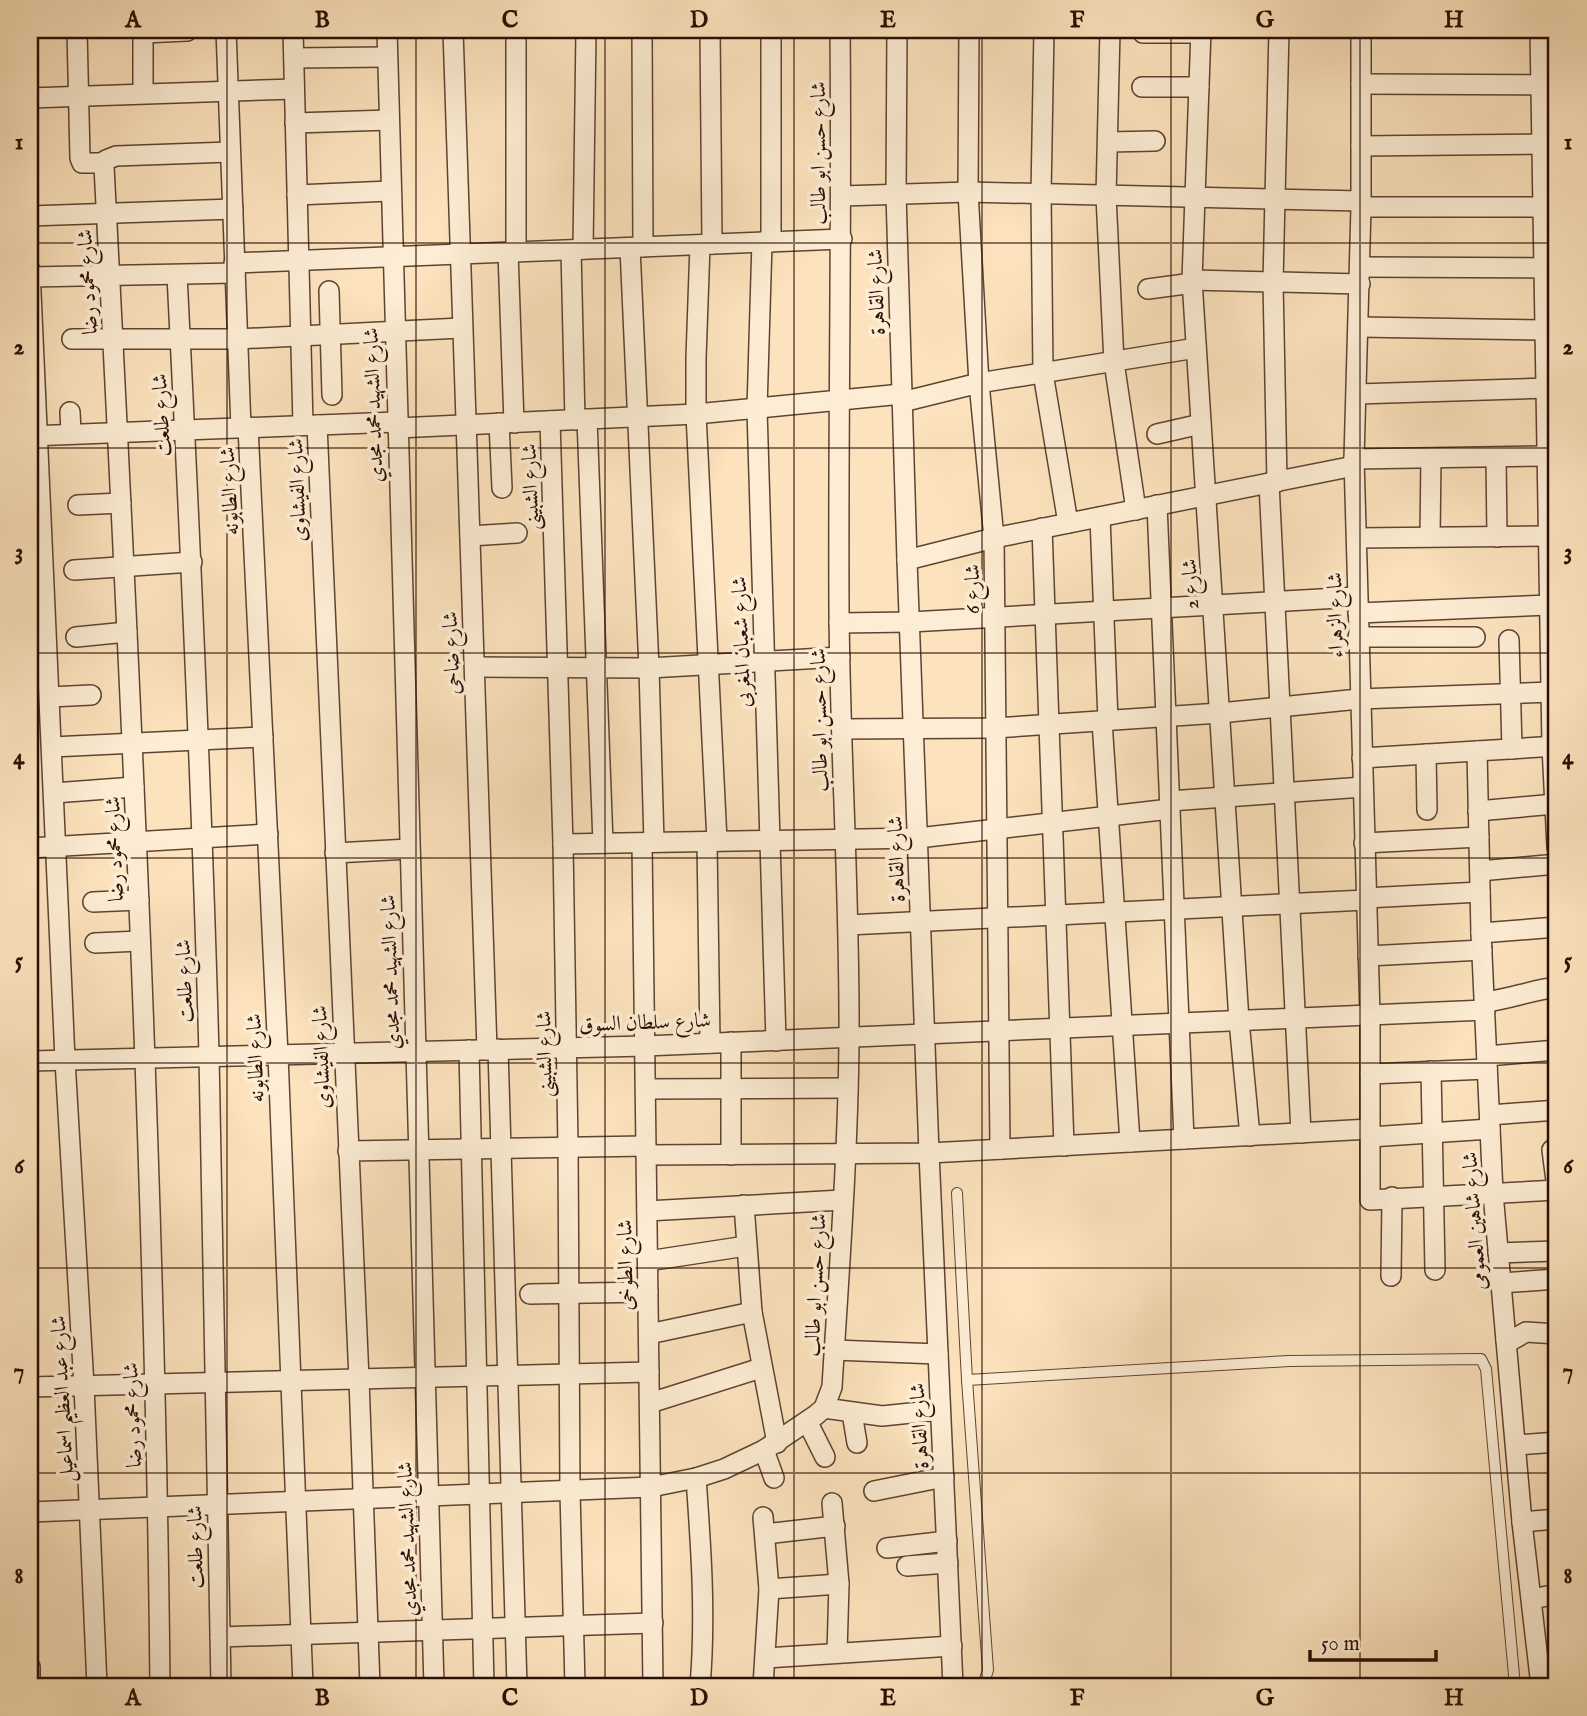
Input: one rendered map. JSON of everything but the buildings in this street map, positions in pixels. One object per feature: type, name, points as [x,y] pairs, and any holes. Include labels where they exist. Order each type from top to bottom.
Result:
[{"type":"street","points":[[77,30],[80,161],[85,164],[102,164],[116,156],[230,152]]},
{"type":"street","name":"شارع الطابونه","points":[[226,30],[237,339],[245,428],[268,834],[303,1686]]},
{"type":"street","name":"شارع الفيشاوى","points":[[293,30],[301,337],[310,425],[335,853],[370,1686]]},
{"type":"street","name":"شارع الشهيد محمد مجدي","points":[[387,30],[396,425],[434,1686]]},
{"type":"street","name":"شارع ضاحى","points":[[453,30],[485,1050],[501,1149],[517,1686]]},
{"type":"street","points":[[502,488],[512,252],[516,30]]},
{"type":"street","points":[[586,30],[577,250],[581,419],[597,669],[603,843]]},
{"type":"street","name":"شارع الطوخى","points":[[642,30],[636,247],[638,417],[649,668],[645,1046],[653,1686]]},
{"type":"street","points":[[709,30],[706,245],[696,346],[696,414],[708,666],[712,841],[710,1043]]},
{"type":"street","name":"شارع شعبان المغربى","points":[[771,30],[767,242],[757,409],[776,1041]]},
{"type":"street","name":"شارع حسن ابو طالب","points":[[824,1408],[832,1387],[849,1038],[839,623],[838,401],[842,239],[840,30]]},
{"type":"street","name":"شارع القاهرة","points":[[897,30],[896,194],[907,560],[929,1153],[953,1686]]},
{"type":"street","name":"شارع 6","points":[[969,30],[968,192],[979,383],[994,538],[1000,1149]]},
{"type":"street","points":[[1044,30],[1041,194],[1043,373],[1068,523]]},
{"type":"street","points":[[1110,30],[1107,196],[1114,362],[1136,510]]},
{"type":"street","points":[[1279,30],[1273,282],[1275,601],[1301,1133]]},
{"type":"street","name":"شارع الزهراء","points":[[1361,30],[1360,276],[1354,463],[1370,1015],[1370,1200],[1392,1198]]},
{"type":"street","points":[[1540,30],[1549,84],[1551,268],[1545,330],[1557,847]]},
{"type":"street","points":[[143,93],[142,31],[187,31]]},
{"type":"street","points":[[1143,33],[1201,31]]},
{"type":"street","name":"شارع 2","points":[[1201,31],[1193,281],[1239,1021],[1250,1136]]},
{"type":"street","points":[[294,58],[387,57]]},
{"type":"street","points":[[1361,84],[1549,84]]},
{"type":"street","points":[[1142,87],[1199,87]]},
{"type":"street","points":[[30,98],[294,89]]},
{"type":"street","points":[[295,123],[388,120]]},
{"type":"street","points":[[1108,142],[1155,141]]},
{"type":"street","points":[[1361,146],[1550,144]]},
{"type":"street","name":"شارع محمود رضا","points":[[102,164],[113,340],[139,900],[159,1507],[160,1686]]},
{"type":"street","points":[[297,195],[390,191]]},
{"type":"street","points":[[842,195],[968,192],[1550,207]]},
{"type":"street","points":[[30,216],[233,208]]},
{"type":"street","points":[[30,277],[177,275],[299,261],[842,239]]},
{"type":"street","points":[[1148,289],[1193,281],[1273,282],[1551,268]]},
{"type":"street","name":"شارع عبد العظيم اسماعيل","points":[[30,270],[38,590],[50,697],[65,1060],[84,1385],[97,1686]]},
{"type":"street","name":"شارع طلعت","points":[[177,275],[192,562],[209,1056],[221,1686]]},
{"type":"street","points":[[329,291],[332,396]]},
{"type":"street","points":[[1359,327],[1545,330]]},
{"type":"street","points":[[72,339],[237,339],[461,328]]},
{"type":"street","points":[[34,435],[310,425],[465,425],[696,414],[902,398],[1196,348]]},
{"type":"street","points":[[1357,394],[1546,388]]},
{"type":"street","points":[[70,412],[71,434]]},
{"type":"street","name":"شارع الشبينى","points":[[550,421],[563,844],[570,1492],[575,1686]]},
{"type":"street","points":[[1157,434],[1201,424]]},
{"type":"street","points":[[907,560],[994,538],[1354,463],[1431,458],[1548,456]]},
{"type":"street","points":[[1496,457],[1497,537]]},
{"type":"street","points":[[1430,537],[1431,458]]},
{"type":"street","points":[[78,506],[121,503]]},
{"type":"street","points":[[1157,506],[1184,1139]]},
{"type":"street","points":[[1100,517],[1108,816],[1129,1142]]},
{"type":"street","points":[[1042,528],[1064,1146]]},
{"type":"street","points":[[470,536],[517,533]]},
{"type":"street","points":[[1357,538],[1549,536]]},
{"type":"street","points":[[74,570],[192,562]]},
{"type":"street","points":[[839,623],[995,618],[1275,601],[1358,605],[1550,605]]},
{"type":"street","points":[[76,637],[127,632]]},
{"type":"street","points":[[1358,637],[1475,637]]},
{"type":"street","points":[[1509,640],[1512,749]]},
{"type":"street","points":[[475,667],[649,668],[840,657]]},
{"type":"street","points":[[842,729],[995,728],[1220,713],[1359,699],[1552,692]]},
{"type":"street","points":[[50,697],[91,695]]},
{"type":"street","points":[[52,747],[263,737]]},
{"type":"street","points":[[1362,758],[1555,746]]},
{"type":"street","name":"شارع شاهين العمومى","points":[[1476,751],[1493,1193],[1522,1522],[1546,1683]]},
{"type":"street","points":[[1426,754],[1427,810]]},
{"type":"street","points":[[54,793],[134,787]]},
{"type":"street","points":[[563,844],[918,838],[1108,816],[1225,797],[1363,787]]},
{"type":"street","points":[[1478,811],[1555,804]]},
{"type":"street","points":[[30,848],[268,834]]},
{"type":"street","points":[[1364,843],[1479,837]]},
{"type":"street","points":[[335,853],[409,849]]},
{"type":"street","points":[[1480,871],[1557,864]]},
{"type":"street","points":[[848,925],[1480,892]]},
{"type":"street","points":[[93,902],[139,900]]},
{"type":"street","points":[[1368,956],[1482,942],[1557,927]]},
{"type":"street","points":[[95,943],[140,941]]},
{"type":"street","name":"شارع سلطان السوق","points":[[30,1061],[645,1046],[1294,1019],[1485,1006],[1534,990],[1557,987]]},
{"type":"street","points":[[731,1042],[731,1155]]},
{"type":"street","points":[[484,1686],[471,1149],[485,1050]]},
{"type":"street","points":[[1370,1074],[1431,1071],[1557,1050]]},
{"type":"street","points":[[1431,1071],[1435,1270]]},
{"type":"street","points":[[646,1088],[848,1088]]},
{"type":"street","points":[[348,1151],[568,1147],[731,1155],[929,1153],[1301,1133],[1433,1133],[1557,1110]]},
{"type":"street","points":[[1391,1276],[1392,1198],[1557,1189],[1552,1150]]},
{"type":"street","points":[[647,1211],[842,1200]]},
{"type":"street","points":[[744,1205],[752,1311],[774,1478]]},
{"type":"street","points":[[648,1261],[746,1247]]},
{"type":"street","points":[[1498,1253],[1557,1251]]},
{"type":"street","points":[[1501,1283],[1557,1279]]},
{"type":"street","points":[[530,1294],[648,1292]]},
{"type":"street","points":[[649,1334],[752,1311]]},
{"type":"street","points":[[1506,1340],[1512,1340],[1526,1332],[1557,1334]]},
{"type":"street","points":[[834,1350],[938,1354]]},
{"type":"street","points":[[650,1403],[761,1368]]},
{"type":"street","points":[[30,1387],[649,1372]]},
{"type":"street","points":[[30,1511],[651,1487],[724,1469],[808,1423],[824,1408],[882,1416],[940,1410]]},
{"type":"street","points":[[852,1413],[857,1443]]},
{"type":"street","points":[[808,1423],[825,1457]]},
{"type":"street","points":[[1516,1445],[1557,1442]]},
{"type":"street","points":[[874,1491],[944,1477]]},
{"type":"street","points":[[696,1478],[702,1562],[699,1686]]},
{"type":"street","points":[[832,1503],[839,1584],[837,1653]]},
{"type":"street","points":[[1522,1522],[1557,1519]]},
{"type":"street","points":[[763,1686],[769,1590],[764,1526],[835,1526]]},
{"type":"street","points":[[887,1548],[947,1541]]},
{"type":"street","points":[[907,1566],[948,1563]]},
{"type":"street","points":[[769,1590],[839,1584]]},
{"type":"street","points":[[1532,1599],[1557,1594]]},
{"type":"street","points":[[220,1637],[653,1623]]},
{"type":"street","points":[[766,1658],[952,1646]]},
{"type":"street","points":[[30,1667],[30,1686]]},
{"type":"lane","points":[[957,1193],[967,1380],[988,1670],[984,1686]]},
{"type":"lane","points":[[967,1380],[1289,1362],[1480,1359],[1486,1368],[1515,1686]]}]
